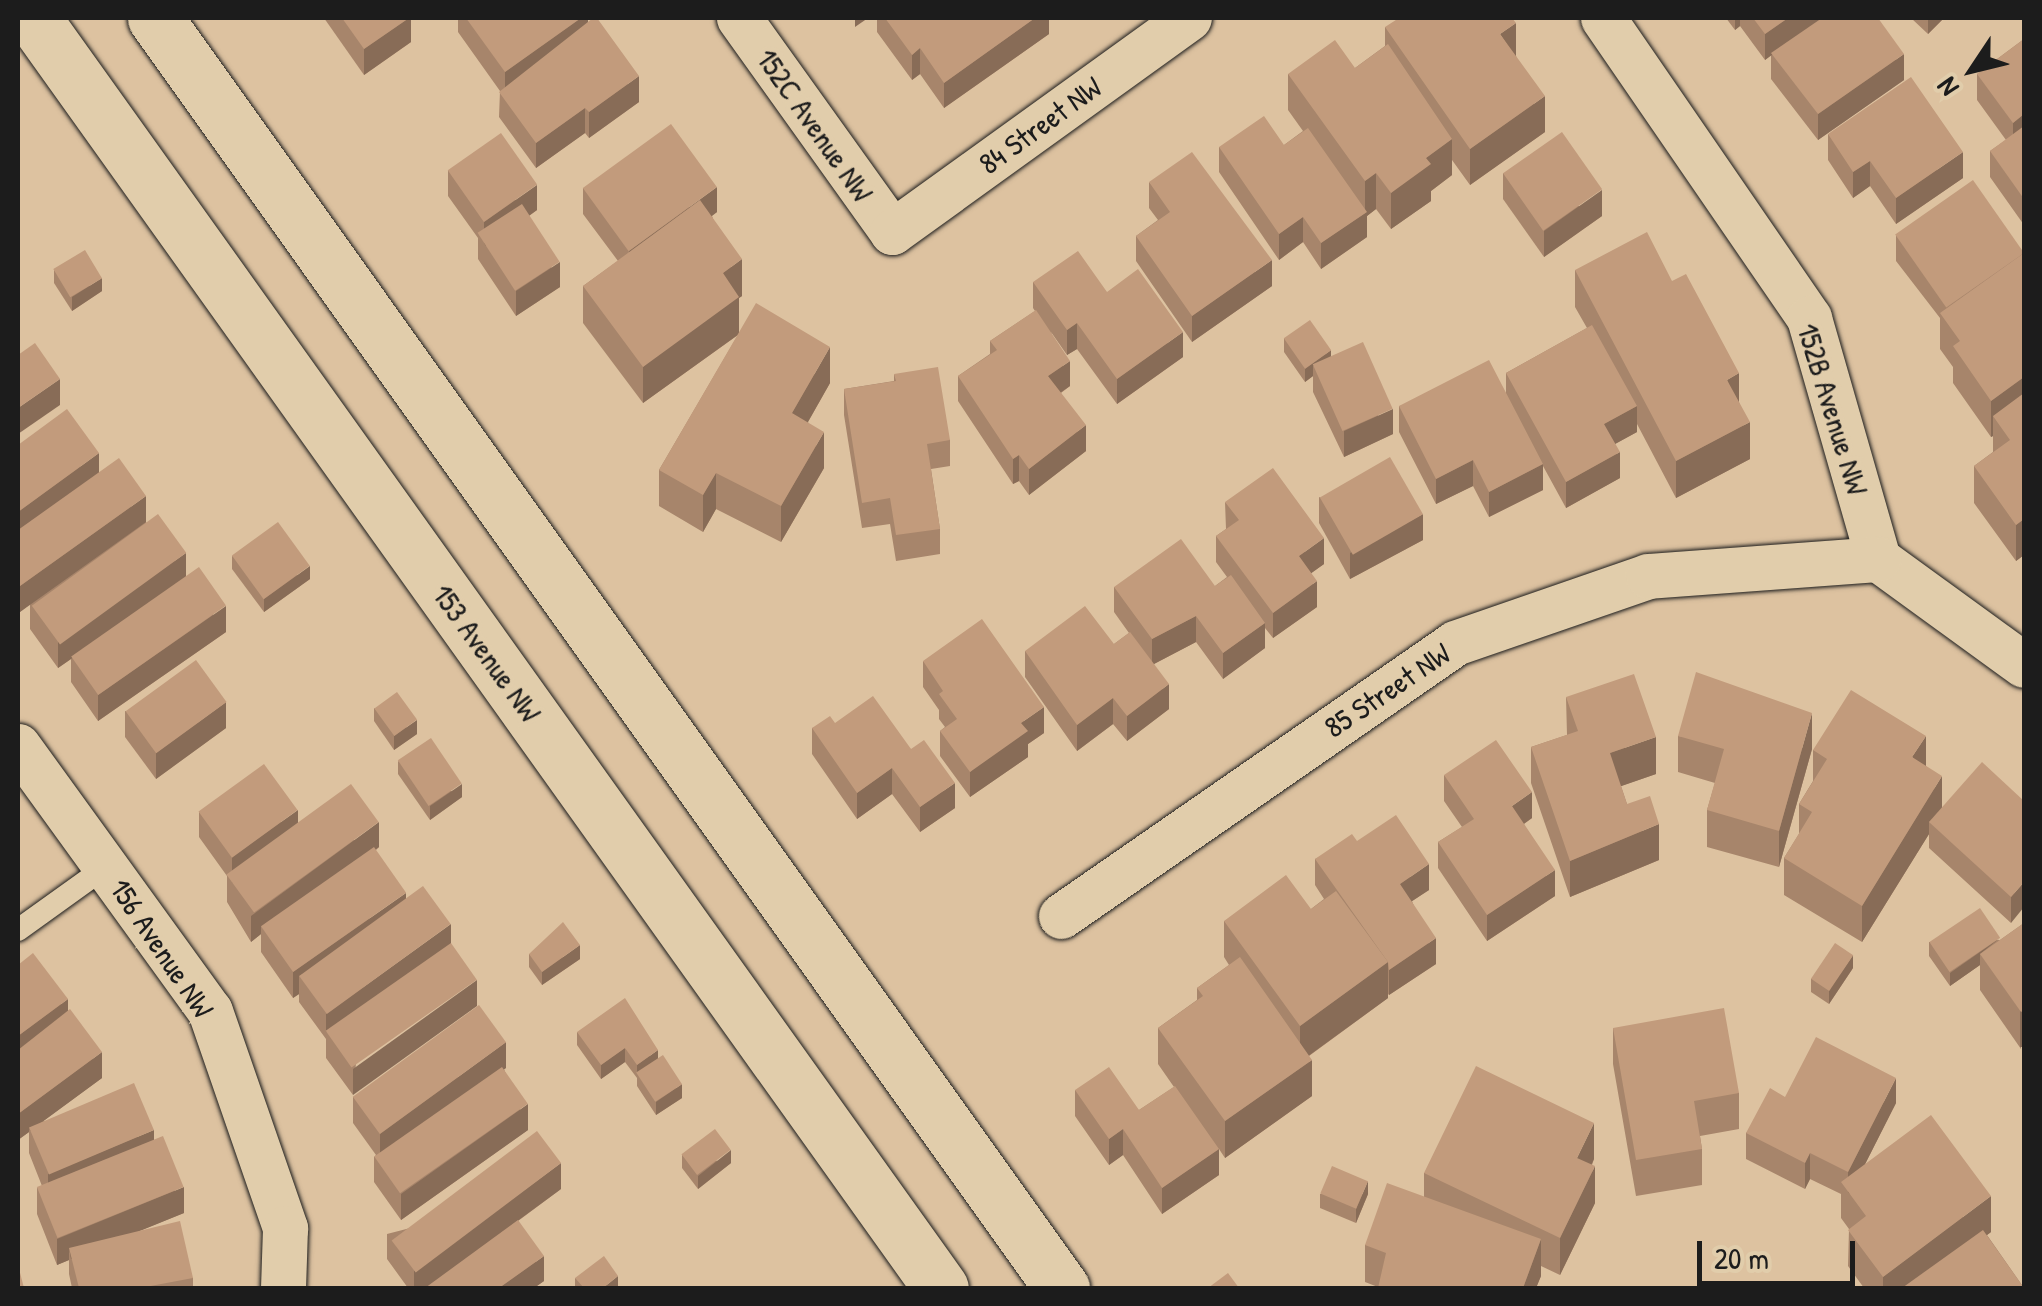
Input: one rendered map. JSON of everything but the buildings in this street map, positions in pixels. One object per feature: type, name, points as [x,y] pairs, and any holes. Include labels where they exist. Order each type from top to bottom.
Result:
[{"type":"main road","name":"153 Avenue NW","points":[[33,18],[941,1288]]},
{"type":"main road","points":[[155,18],[1062,1288]]},
{"type":"main road","points":[[180,18],[230,123]]},
{"type":"street","name":"152C Avenue NW","points":[[739,18],[892,232]]},
{"type":"street","name":"84 Street NW","points":[[892,232],[1189,18]]},
{"type":"street","name":"152B Avenue NW","points":[[1603,18],[1809,318],[1878,560]]},
{"type":"street","points":[[1878,560],[2024,664]]},
{"type":"street","name":"85 Street NW","points":[[1061,916],[1455,643],[1648,576],[1878,560]]},
{"type":"street","name":"156 Avenue NW","points":[[18,746],[210,1011],[285,1228],[283,1288]]},
{"type":"lane","points":[[18,930],[107,866]]}]
